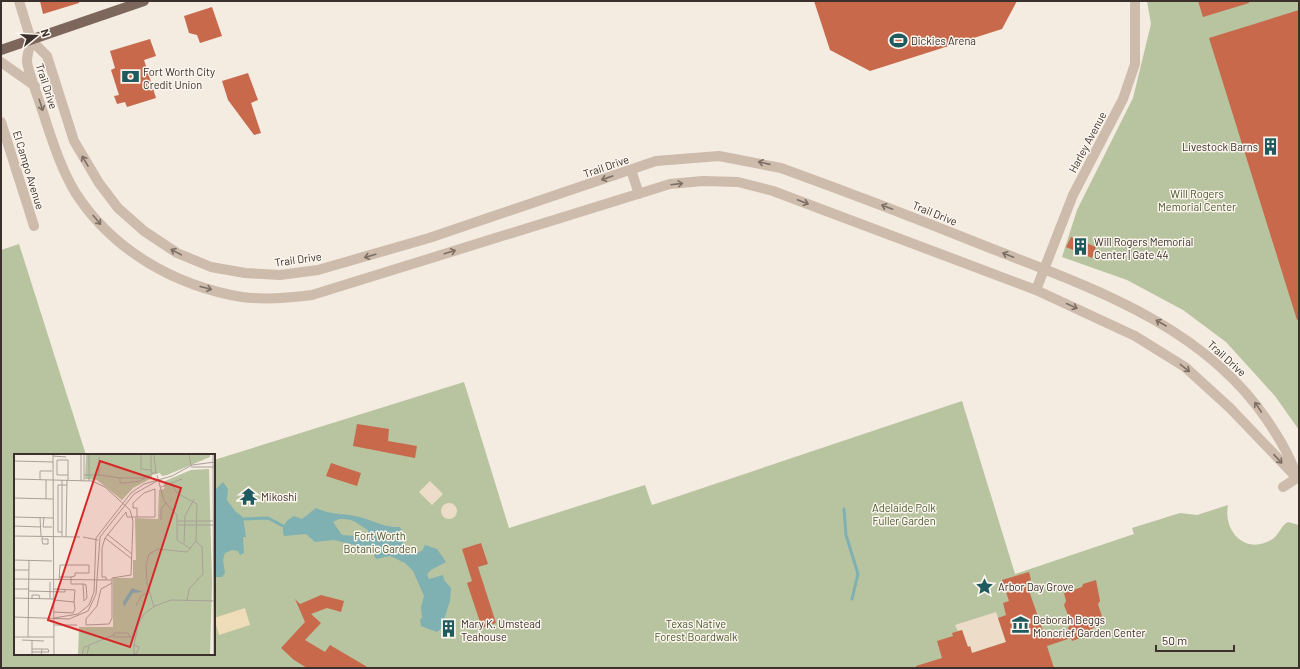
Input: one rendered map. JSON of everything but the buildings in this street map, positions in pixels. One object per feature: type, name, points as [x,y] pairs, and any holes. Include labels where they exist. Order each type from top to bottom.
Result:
[{"type":"main road","points":[[1,50],[144,1]]},
{"type":"street","points":[[19,1],[31,40]]},
{"type":"street","name":"Harley Avenue","points":[[1036,290],[1073,195],[1123,99],[1135,64],[1135,1]]},
{"type":"street","name":"Trail Drive","points":[[31,40],[27,63],[56,154],[75,191],[99,223],[131,252],[164,273],[203,288],[243,297],[281,299],[312,295],[670,184],[703,180],[738,182],[773,191],[1036,290],[1135,336],[1185,367],[1230,408],[1298,479]]},
{"type":"street","name":"Trail Drive","points":[[31,40],[47,56],[68,124],[84,160],[118,208],[159,242],[193,260],[211,267],[245,273],[280,275],[318,270],[429,238],[656,162],[719,156],[761,162],[895,210],[1044,269],[1139,311],[1192,343],[1236,380],[1255,402],[1280,441],[1293,465],[1298,479]]},
{"type":"street","points":[[1,62],[35,86]]},
{"type":"street","name":"El Campo Avenue","points":[[1,122],[34,226]]},
{"type":"street","points":[[631,170],[639,194]]},
{"type":"street","points":[[1283,487],[1298,479]]},
{"type":"green space","name":"Will Rogers Memorial Center","points":[[1147,1],[1299,1],[1299,430],[1275,396],[1226,342],[1183,310],[1127,280],[1062,257],[1077,210],[1133,98],[1151,24]]},
{"type":"green space","name":"Fort Worth Botanic Garden","points":[[19,244],[86,454],[14,454],[14,655],[215,655],[215,460],[464,382],[509,528],[645,485],[652,505],[962,401],[1015,574],[1134,534],[1132,528],[1180,513],[1197,515],[1228,505],[1227,515],[1229,524],[1233,531],[1238,538],[1253,545],[1271,540],[1288,522],[1299,525],[1299,668],[1,668],[1,250]]},
{"type":"sand","points":[[245,608],[250,625],[219,635],[215,618]]},
{"type":"shaded area","points":[[430,481],[443,494],[432,505],[419,492]]},
{"type":"shaded area","points":[[449,503],[455,505],[457,511],[455,517],[449,519],[443,517],[441,511],[443,505]]},
{"type":"shaded area","points":[[996,612],[1006,642],[972,653],[970,646],[968,647],[962,630],[958,631],[955,625]]},
{"type":"water","points":[[223,482],[228,489],[227,500],[236,512],[243,517],[246,537],[243,537],[244,553],[240,555],[238,551],[232,550],[225,553],[223,560],[225,573],[222,577],[215,576],[215,490]]},
{"type":"water","points":[[316,508],[331,513],[361,517],[382,525],[400,527],[403,532],[401,540],[412,554],[422,551],[425,545],[437,549],[446,562],[431,570],[427,574],[429,579],[443,575],[444,580],[451,588],[450,601],[441,629],[437,632],[421,626],[421,607],[424,596],[413,571],[405,563],[390,556],[376,559],[371,549],[334,540],[315,542],[306,534],[284,536],[283,527],[288,520],[294,516],[302,519]],"holes":[[[339,519],[349,519],[368,530],[368,537],[342,535],[333,522]]]},
{"type":"waterway","points":[[844,509],[846,535],[858,574],[852,599]]},
{"type":"waterway","points":[[244,519],[268,518],[283,526]]},
{"type":"place","name":"Dickies Arena","points":[[898,40]]},
{"type":"place","name":"Fort Worth City Credit Union","points":[[130,77]]},
{"type":"place","name":"Livestock Barns","points":[[1271,146]]},
{"type":"place","name":"Will Rogers Memorial Center | Gate 44","points":[[1081,247]]},
{"type":"place","name":"Mikoshi","points":[[248,496]]},
{"type":"place","name":"Arbor Day Grove","points":[[985,586]]},
{"type":"place","name":"Deborah Beggs Moncrief Garden Center","points":[[1020,625]]},
{"type":"place","name":"Mary K. Umstead Teahouse","points":[[448,629]]},
{"type":"park label","name":"Adelaide Polk Fuller Garden","points":[[904,513]]},
{"type":"park label","name":"Texas Native Forest Boardwalk","points":[[696,629]]}]
